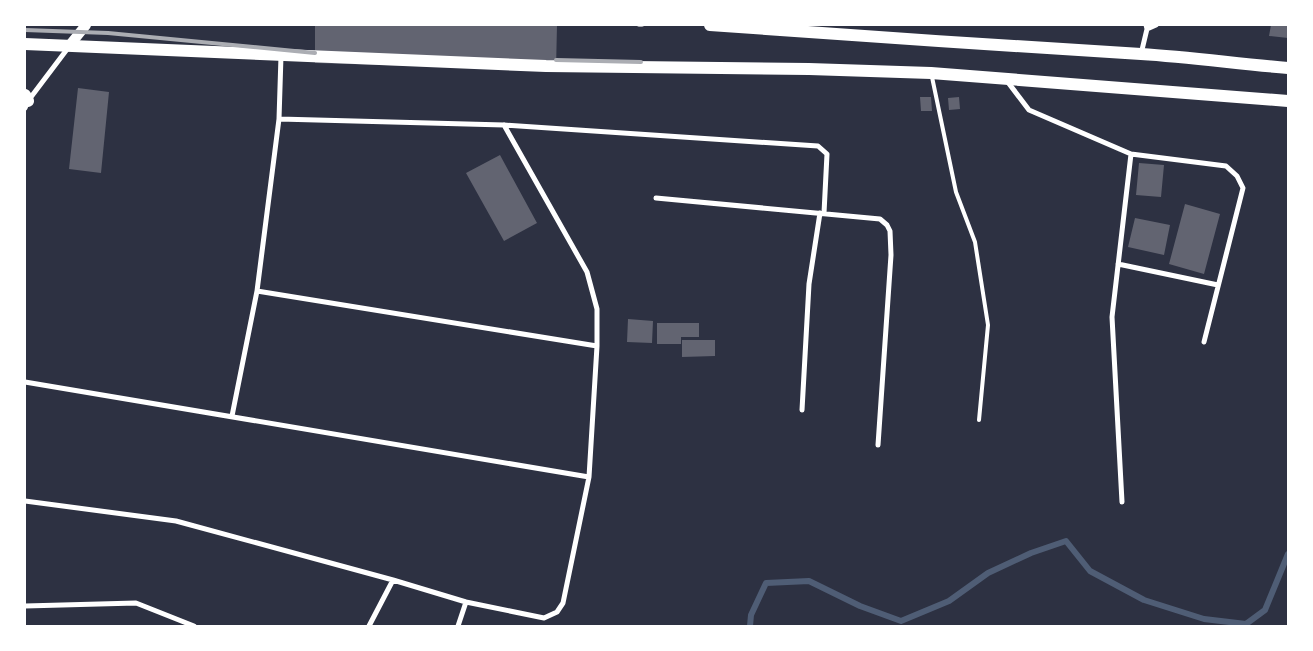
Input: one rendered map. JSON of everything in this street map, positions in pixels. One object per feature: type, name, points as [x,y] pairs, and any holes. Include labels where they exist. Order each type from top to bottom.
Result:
[{"type":"main road","points":[[69,46],[86,25]]},
{"type":"main road","points":[[710,25],[1009,45],[1070,51],[1141,54],[1288,68]]},
{"type":"main road","points":[[25,44],[536,66],[809,69],[931,73],[1287,100]]},
{"type":"street","points":[[1141,54],[1147,27],[1156,25]]},
{"type":"street","points":[[26,102],[69,46]]},
{"type":"street","points":[[232,416],[257,291],[279,119],[281,55]]},
{"type":"street","points":[[1005,80],[1029,110],[1131,154],[1226,166],[1237,176],[1243,188],[1204,342]]},
{"type":"street","points":[[279,119],[504,125],[818,146],[827,154],[822,213],[809,284],[802,410]]},
{"type":"street","points":[[25,501],[176,520],[466,602],[544,618],[557,612],[563,603],[589,477],[597,346],[597,309],[587,272],[504,125]]},
{"type":"street","points":[[1122,502],[1112,317],[1131,154]]},
{"type":"street","points":[[656,198],[880,219],[887,225],[890,231],[891,255],[878,445]]},
{"type":"street","points":[[1118,264],[1218,286]]},
{"type":"street","points":[[257,291],[597,346]]},
{"type":"street","points":[[25,382],[589,477]]},
{"type":"street","points":[[369,626],[393,580]]},
{"type":"street","points":[[458,626],[466,602]]},
{"type":"street","points":[[25,606],[136,603],[194,626]]},
{"type":"lane","points":[[931,73],[956,192],[975,242],[988,324],[979,420]]},
{"type":"building","points":[[315,25],[557,25],[556,70],[315,63]]},
{"type":"building","points":[[1271,25],[1288,25],[1288,38],[1269,36]]},
{"type":"building","points":[[78,88],[109,92],[101,173],[69,169]]},
{"type":"building","points":[[920,97],[931,97],[932,111],[921,111]]},
{"type":"building","points":[[959,97],[960,109],[949,110],[948,98]]},
{"type":"building","points":[[500,155],[537,223],[504,241],[466,173]]},
{"type":"building","points":[[1139,163],[1164,165],[1161,197],[1136,195]]},
{"type":"building","points":[[1185,204],[1220,214],[1204,274],[1169,264]]},
{"type":"building","points":[[1135,218],[1170,225],[1164,255],[1128,247]]},
{"type":"building","points":[[628,319],[653,321],[652,343],[627,342]]},
{"type":"building","points":[[657,323],[699,323],[699,337],[681,337],[681,344],[657,344]]},
{"type":"building","points":[[682,340],[715,340],[715,356],[682,357]]},
{"type":"waterway","points":[[750,626],[751,615],[766,583],[809,581],[860,606],[901,621],[949,601],[988,573],[1031,553],[1066,541],[1090,571],[1144,600],[1204,619],[1246,624],[1265,610],[1288,554]]},
{"type":"railway","points":[[25,30],[108,33],[315,53]]},
{"type":"railway","points":[[556,60],[641,62]]}]
